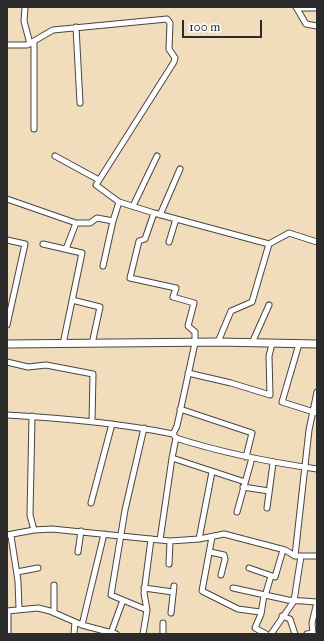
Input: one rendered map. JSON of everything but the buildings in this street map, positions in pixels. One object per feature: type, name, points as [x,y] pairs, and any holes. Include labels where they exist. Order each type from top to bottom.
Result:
[{"type":"street","points":[[25,7],[24,20],[32,42],[34,129]]},
{"type":"street","points":[[296,8],[317,8]]},
{"type":"street","points":[[296,8],[306,24],[317,26]]},
{"type":"street","points":[[7,45],[27,45],[53,30],[162,18],[167,19],[170,22],[169,49],[175,58],[174,62],[96,185],[119,202],[160,215],[269,244]]},
{"type":"street","points":[[76,27],[80,103]]},
{"type":"street","points":[[55,156],[99,180]]},
{"type":"street","points":[[133,206],[157,156]]},
{"type":"street","points":[[160,215],[180,169]]},
{"type":"street","points":[[7,199],[76,223],[90,223],[97,218],[113,221]]},
{"type":"street","points":[[103,266],[113,221],[119,202]]},
{"type":"street","points":[[154,213],[145,240],[139,241],[130,278],[176,288],[173,297],[194,303],[188,326],[195,332],[195,343],[175,436],[160,540]]},
{"type":"street","points":[[169,242],[176,219]]},
{"type":"street","points":[[66,249],[76,223]]},
{"type":"street","points":[[218,342],[231,311],[252,302],[269,244],[288,233],[317,242]]},
{"type":"street","points":[[7,240],[25,244],[7,325]]},
{"type":"street","points":[[43,244],[82,253],[63,344]]},
{"type":"street","points":[[72,300],[100,307],[92,344]]},
{"type":"street","points":[[252,343],[269,305]]},
{"type":"street","points":[[7,344],[218,342],[317,344]]},
{"type":"street","points":[[188,373],[232,383],[270,395],[269,356],[272,344]]},
{"type":"street","points":[[300,344],[282,402],[314,413]]},
{"type":"street","points":[[7,362],[28,367],[46,365],[93,374],[92,422]]},
{"type":"street","points":[[271,634],[282,616],[294,601],[306,467],[317,392]]},
{"type":"street","points":[[180,409],[252,433],[246,457]]},
{"type":"street","points":[[7,415],[32,416],[144,428],[175,436],[205,447],[246,457],[273,463],[294,464],[317,469]]},
{"type":"street","points":[[32,416],[30,514],[34,530]]},
{"type":"street","points":[[91,503],[112,424]]},
{"type":"street","points":[[144,428],[125,510],[122,536],[111,595],[147,610]]},
{"type":"street","points":[[172,458],[244,485],[269,491]]},
{"type":"street","points":[[237,512],[252,458]]},
{"type":"street","points":[[267,508],[273,463]]},
{"type":"street","points":[[199,539],[212,472]]},
{"type":"street","points":[[19,609],[17,572],[9,535],[34,530],[81,531],[170,541],[199,539],[224,534],[283,550],[298,556],[317,556]]},
{"type":"street","points":[[78,552],[81,531]]},
{"type":"street","points":[[82,625],[104,534]]},
{"type":"street","points":[[212,537],[202,591],[238,609],[260,612]]},
{"type":"street","points":[[143,634],[147,610],[144,588],[151,539]]},
{"type":"street","points":[[169,564],[170,541]]},
{"type":"street","points":[[249,568],[275,577],[283,550]]},
{"type":"street","points":[[210,552],[224,555],[225,560],[220,575]]},
{"type":"street","points":[[17,572],[38,568]]},
{"type":"street","points":[[266,634],[255,628],[261,614],[260,612],[272,576]]},
{"type":"street","points":[[54,585],[54,613]]},
{"type":"street","points":[[171,612],[174,586]]},
{"type":"street","points":[[144,588],[173,592]]},
{"type":"street","points":[[233,588],[294,601],[317,602],[312,623],[313,633],[307,634]]},
{"type":"street","points":[[8,634],[8,611],[38,608],[82,625],[114,633],[123,600]]},
{"type":"street","points":[[282,616],[290,619],[295,634]]},
{"type":"street","points":[[74,634],[75,622]]},
{"type":"street","points":[[163,623],[163,634]]}]
